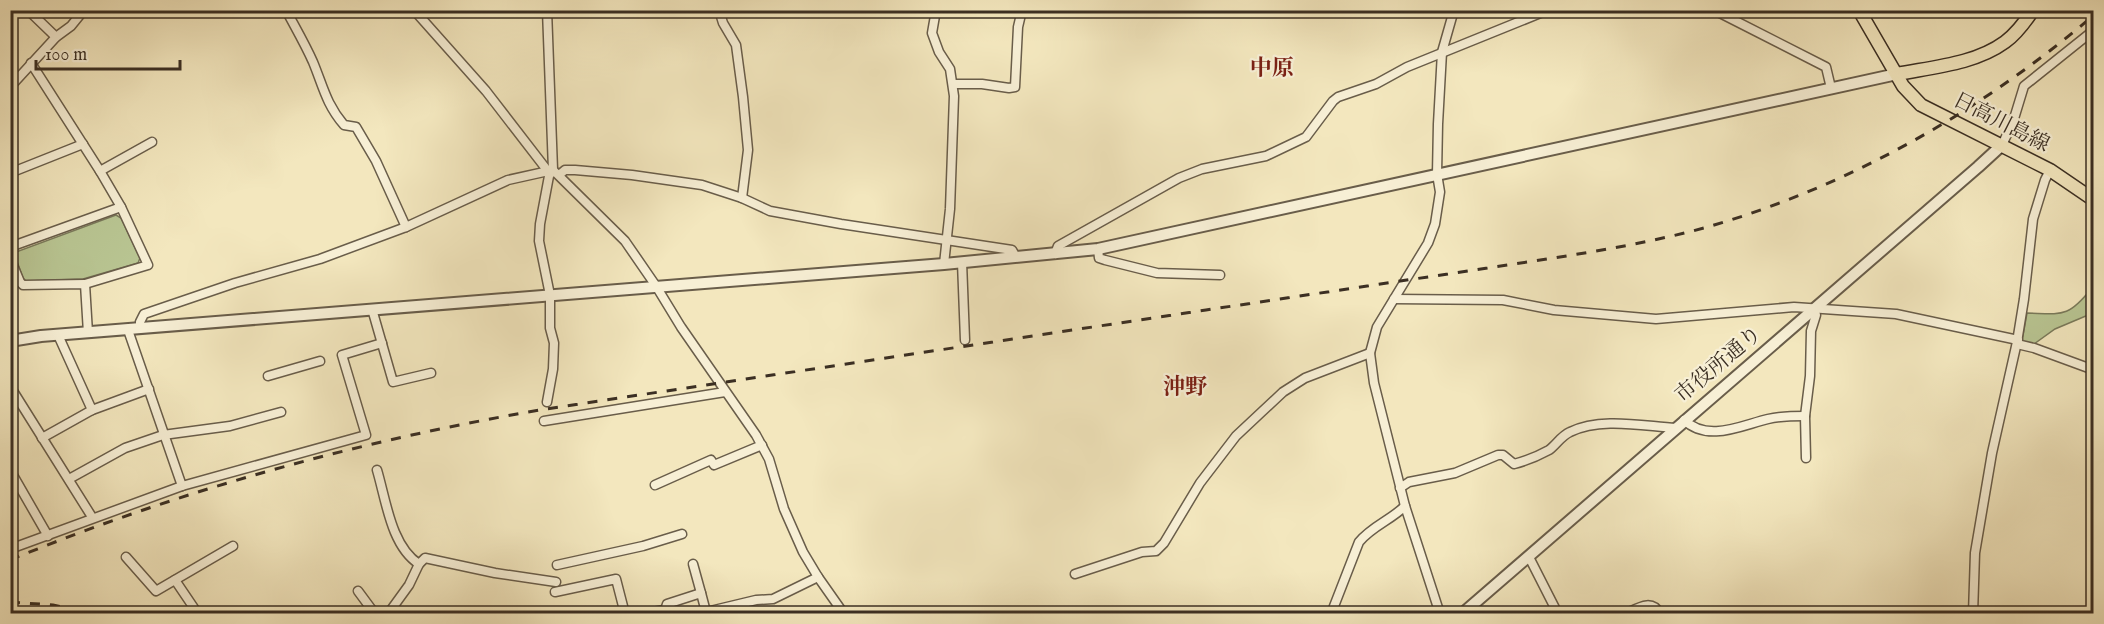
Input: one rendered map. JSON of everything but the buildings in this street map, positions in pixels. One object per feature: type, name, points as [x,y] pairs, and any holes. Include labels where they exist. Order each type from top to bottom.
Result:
[{"type":"main road","name":"日高川島線","points":[[1859,10],[1908,92],[1922,105],[2050,170],[2094,200]]},
{"type":"main road","name":"日高川島線","points":[[1897,74],[1964,61],[1987,53],[2006,42],[2033,10]]},
{"type":"street","points":[[28,10],[56,37]]},
{"type":"street","points":[[10,87],[84,10]]},
{"type":"street","points":[[286,10],[313,63],[322,91],[344,125],[356,127],[376,161],[406,227]]},
{"type":"street","points":[[414,10],[486,91],[553,172],[625,241],[762,445],[769,459],[784,508],[803,552],[818,578],[844,614]]},
{"type":"street","points":[[547,10],[553,172],[549,176],[539,241],[550,295],[550,328],[554,343],[554,369],[548,402]]},
{"type":"street","points":[[719,10],[723,23],[736,45],[743,97],[748,150],[742,198]]},
{"type":"street","points":[[936,10],[932,33],[939,52],[950,69],[953,84],[950,209],[944,264]]},
{"type":"street","points":[[953,84],[1015,87],[1018,27],[1022,10]]},
{"type":"street","points":[[1440,614],[1400,488],[1374,383],[1370,353],[1377,327],[1428,243],[1435,224],[1440,192],[1437,174],[1437,124],[1442,52],[1454,10]]},
{"type":"street","points":[[1055,254],[1058,246],[1179,178],[1202,169],[1266,156],[1306,137],[1333,101],[1376,84],[1442,52],[1548,10]]},
{"type":"street","points":[[1714,10],[1826,67],[1831,88]]},
{"type":"street","points":[[2002,145],[2013,122],[2024,86],[2094,30]]},
{"type":"street","points":[[10,258],[23,285],[85,284],[148,265],[121,207],[31,63]]},
{"type":"street","points":[[10,341],[372,309],[944,264],[1098,249],[1897,74]]},
{"type":"street","points":[[100,171],[152,142]]},
{"type":"street","points":[[10,172],[82,144]]},
{"type":"street","name":"市役所通り","points":[[1462,614],[2002,145]]},
{"type":"street","points":[[134,329],[144,314],[235,283],[320,259],[406,227],[508,180],[565,170],[632,175],[702,185],[742,198],[770,211],[1012,250],[1016,257]]},
{"type":"street","points":[[1973,614],[1975,553],[1992,453],[2025,299],[2032,219],[2050,170]]},
{"type":"street","points":[[10,248],[121,207]]},
{"type":"street","points":[[1098,249],[1099,258],[1157,273],[1220,275]]},
{"type":"street","points":[[962,262],[965,340]]},
{"type":"street","points":[[85,284],[88,333]]},
{"type":"street","points":[[1394,299],[1503,300],[1554,310],[1656,319],[1794,307],[1896,314],[2017,343],[2094,370]]},
{"type":"street","points":[[372,309],[393,382],[431,373]]},
{"type":"street","points":[[1806,458],[1811,331],[1816,315],[1814,309]]},
{"type":"street","points":[[134,329],[148,389],[182,486]]},
{"type":"street","points":[[58,335],[92,410]]},
{"type":"street","points":[[10,549],[182,486],[366,435],[342,355],[382,343]]},
{"type":"street","points":[[1075,574],[1142,552],[1156,551],[1164,543],[1200,483],[1236,436],[1283,392],[1305,378],[1370,353]]},
{"type":"street","points":[[268,376],[320,361]]},
{"type":"street","points":[[42,438],[92,410],[148,389]]},
{"type":"street","points":[[10,392],[13,391],[92,518]]},
{"type":"street","points":[[544,421],[725,392]]},
{"type":"street","points":[[69,479],[125,448],[163,435],[230,426],[280,412]]},
{"type":"street","points":[[1400,488],[1409,482],[1455,473],[1498,454],[1503,455],[1514,464],[1527,461],[1550,449],[1567,433],[1592,426],[1680,424],[1695,429],[1727,431],[1775,418],[1806,416]]},
{"type":"street","points":[[655,485],[711,460],[714,465],[762,445]]},
{"type":"street","points":[[10,470],[48,536]]},
{"type":"street","points":[[377,470],[393,528],[409,557],[419,564]]},
{"type":"street","points":[[1331,614],[1359,542],[1367,532],[1396,515],[1405,506]]},
{"type":"street","points":[[557,565],[643,546],[682,534]]},
{"type":"street","points":[[126,556],[156,591],[233,546]]},
{"type":"street","points":[[1529,557],[1558,614]]},
{"type":"street","points":[[388,614],[425,558],[495,573],[556,582]]},
{"type":"street","points":[[693,564],[706,612],[756,600],[773,599],[818,578]]},
{"type":"street","points":[[555,592],[616,579],[625,614]]},
{"type":"street","points":[[176,580],[198,614]]},
{"type":"street","points":[[358,591],[375,614]]},
{"type":"street","points":[[642,614],[664,612],[667,604],[701,593]]},
{"type":"street","points":[[1625,614],[1646,605],[1658,609],[1660,614]]},
{"type":"green space","points":[[116,215],[121,218],[140,258],[138,263],[83,279],[26,281],[23,278],[15,256],[16,252]]},
{"type":"green space","points":[[2091,289],[2093,291],[2093,313],[2055,329],[2034,344],[2022,341],[2027,313],[2049,314],[2070,310]]},
{"type":"railway","points":[[10,560],[141,511],[274,469],[477,421],[1569,256],[1704,228],[1810,191],[1910,142],[2005,83],[2094,15]]},
{"type":"railway","points":[[10,602],[53,605],[98,614]]},
{"type":"district","name":"中原","points":[[1272,69]]},
{"type":"district","name":"沖野","points":[[1185,388]]}]
